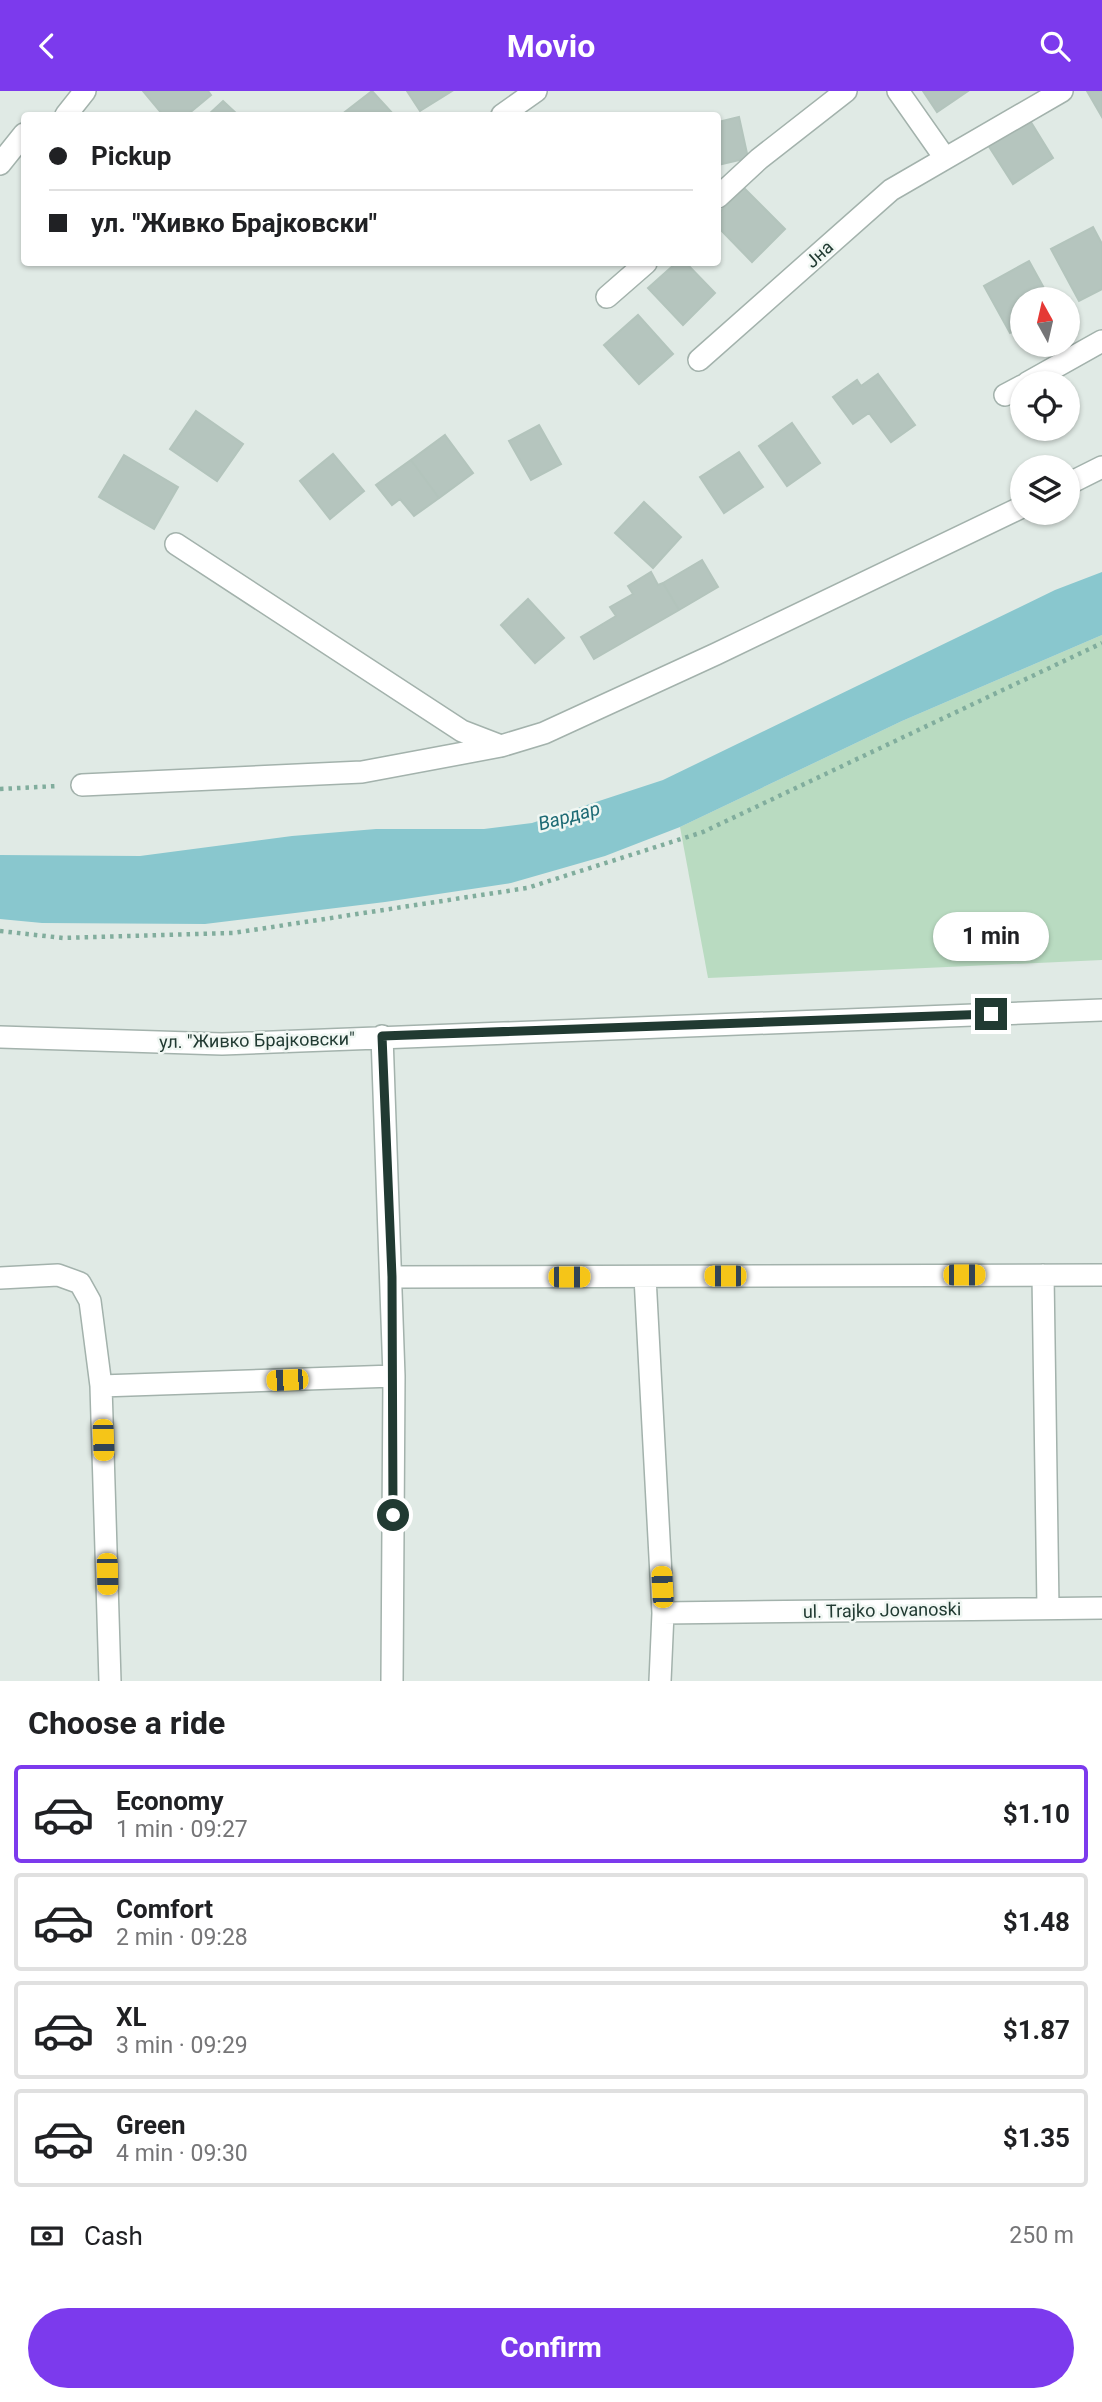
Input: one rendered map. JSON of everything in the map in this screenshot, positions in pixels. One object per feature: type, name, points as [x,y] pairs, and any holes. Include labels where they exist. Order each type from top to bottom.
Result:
[{"type":"street","points":[[68,112],[85,91]]},
{"type":"street","points":[[506,112],[536,91]]},
{"type":"street","points":[[721,194],[759,159],[846,91]]},
{"type":"street","points":[[898,91],[945,158]]},
{"type":"street","name":"Јна","points":[[699,360],[891,190],[1062,91]]},
{"type":"street","points":[[0,164],[21,138]]},
{"type":"street","points":[[607,297],[643,266]]},
{"type":"street","points":[[1048,371],[1102,341]]},
{"type":"street","points":[[1080,478],[1102,467]]},
{"type":"street","points":[[82,785],[362,772],[500,746],[544,733],[1010,513]]},
{"type":"street","points":[[176,544],[462,731],[500,746]]},
{"type":"street","name":"ул. \"Живко Брајковски\"","points":[[0,1038],[222,1044],[1102,1010]]},
{"type":"street","points":[[382,1036],[394,1376],[392,1681]]},
{"type":"street","points":[[0,1278],[58,1275],[80,1283],[90,1301],[101,1386],[110,1681]]},
{"type":"street","points":[[1043,1275],[1048,1608]]},
{"type":"street","points":[[392,1277],[1102,1275]]},
{"type":"street","points":[[645,1277],[663,1613],[660,1681]]},
{"type":"street","points":[[101,1386],[394,1376]]},
{"type":"street","name":"ul. Trajko Jovanoski","points":[[663,1613],[1102,1608]]},
{"type":"path","points":[[0,931],[63,938],[233,933],[527,888],[703,832],[1102,643]]},
{"type":"path","points":[[0,789],[82,785]]},
{"type":"green space","points":[[1102,635],[1102,960],[708,978],[680,827],[902,721]]},
{"type":"water","name":"Вардар","points":[[1102,572],[1102,635],[902,721],[680,827],[605,856],[511,883],[205,924],[42,923],[0,919],[0,855],[140,856],[292,836],[376,829],[484,829],[532,823],[663,780],[1055,590]]},
{"type":"building","points":[[143,91],[208,91],[211,95],[191,112],[160,112]]},
{"type":"building","points":[[372,91],[391,112],[345,112]]},
{"type":"building","points":[[407,91],[452,91],[420,111]]},
{"type":"building","points":[[923,91],[968,91],[937,112]]},
{"type":"building","points":[[1087,91],[1102,91],[1102,117]]},
{"type":"building","points":[[223,101],[235,112],[211,112]]},
{"type":"building","points":[[739,117],[748,158],[721,164],[721,121]]},
{"type":"building","points":[[1029,119],[1053,158],[1013,184],[988,145]]},
{"type":"building","points":[[744,188],[785,229],[752,262],[721,230],[721,211]]},
{"type":"building","points":[[1093,227],[1102,244],[1102,289],[1080,300],[1080,287],[1071,287],[1051,249]]},
{"type":"building","points":[[1029,261],[1043,287],[1010,287],[1010,333],[984,286]]},
{"type":"building","points":[[673,266],[689,266],[715,293],[683,325],[648,288]]},
{"type":"building","points":[[638,315],[673,354],[639,384],[604,345]]},
{"type":"building","points":[[878,374],[915,425],[891,442],[869,413],[853,424],[833,397],[857,380],[861,386]]},
{"type":"building","points":[[196,411],[243,444],[217,481],[170,449]]},
{"type":"building","points":[[792,423],[820,463],[787,486],[759,446]]},
{"type":"building","points":[[539,425],[561,464],[531,480],[509,441]]},
{"type":"building","points":[[445,435],[473,473],[439,498],[411,460]]},
{"type":"building","points":[[739,452],[763,487],[724,513],[700,477]]},
{"type":"building","points":[[333,454],[364,491],[330,519],[300,481]]},
{"type":"building","points":[[124,455],[178,487],[154,529],[99,497]]},
{"type":"building","points":[[411,460],[439,498],[414,516],[400,499],[392,505],[376,485]]},
{"type":"building","points":[[644,502],[681,537],[653,568],[615,533]]},
{"type":"building","points":[[702,560],[718,587],[679,610],[663,583]]},
{"type":"building","points":[[651,572],[658,585],[663,583],[679,610],[594,659],[581,637],[616,616],[610,607],[633,594],[628,586]]},
{"type":"building","points":[[528,599],[564,638],[535,663],[501,625]]},
{"type":"route","points":[[393,1515],[392,1277],[382,1036],[991,1014]]}]
